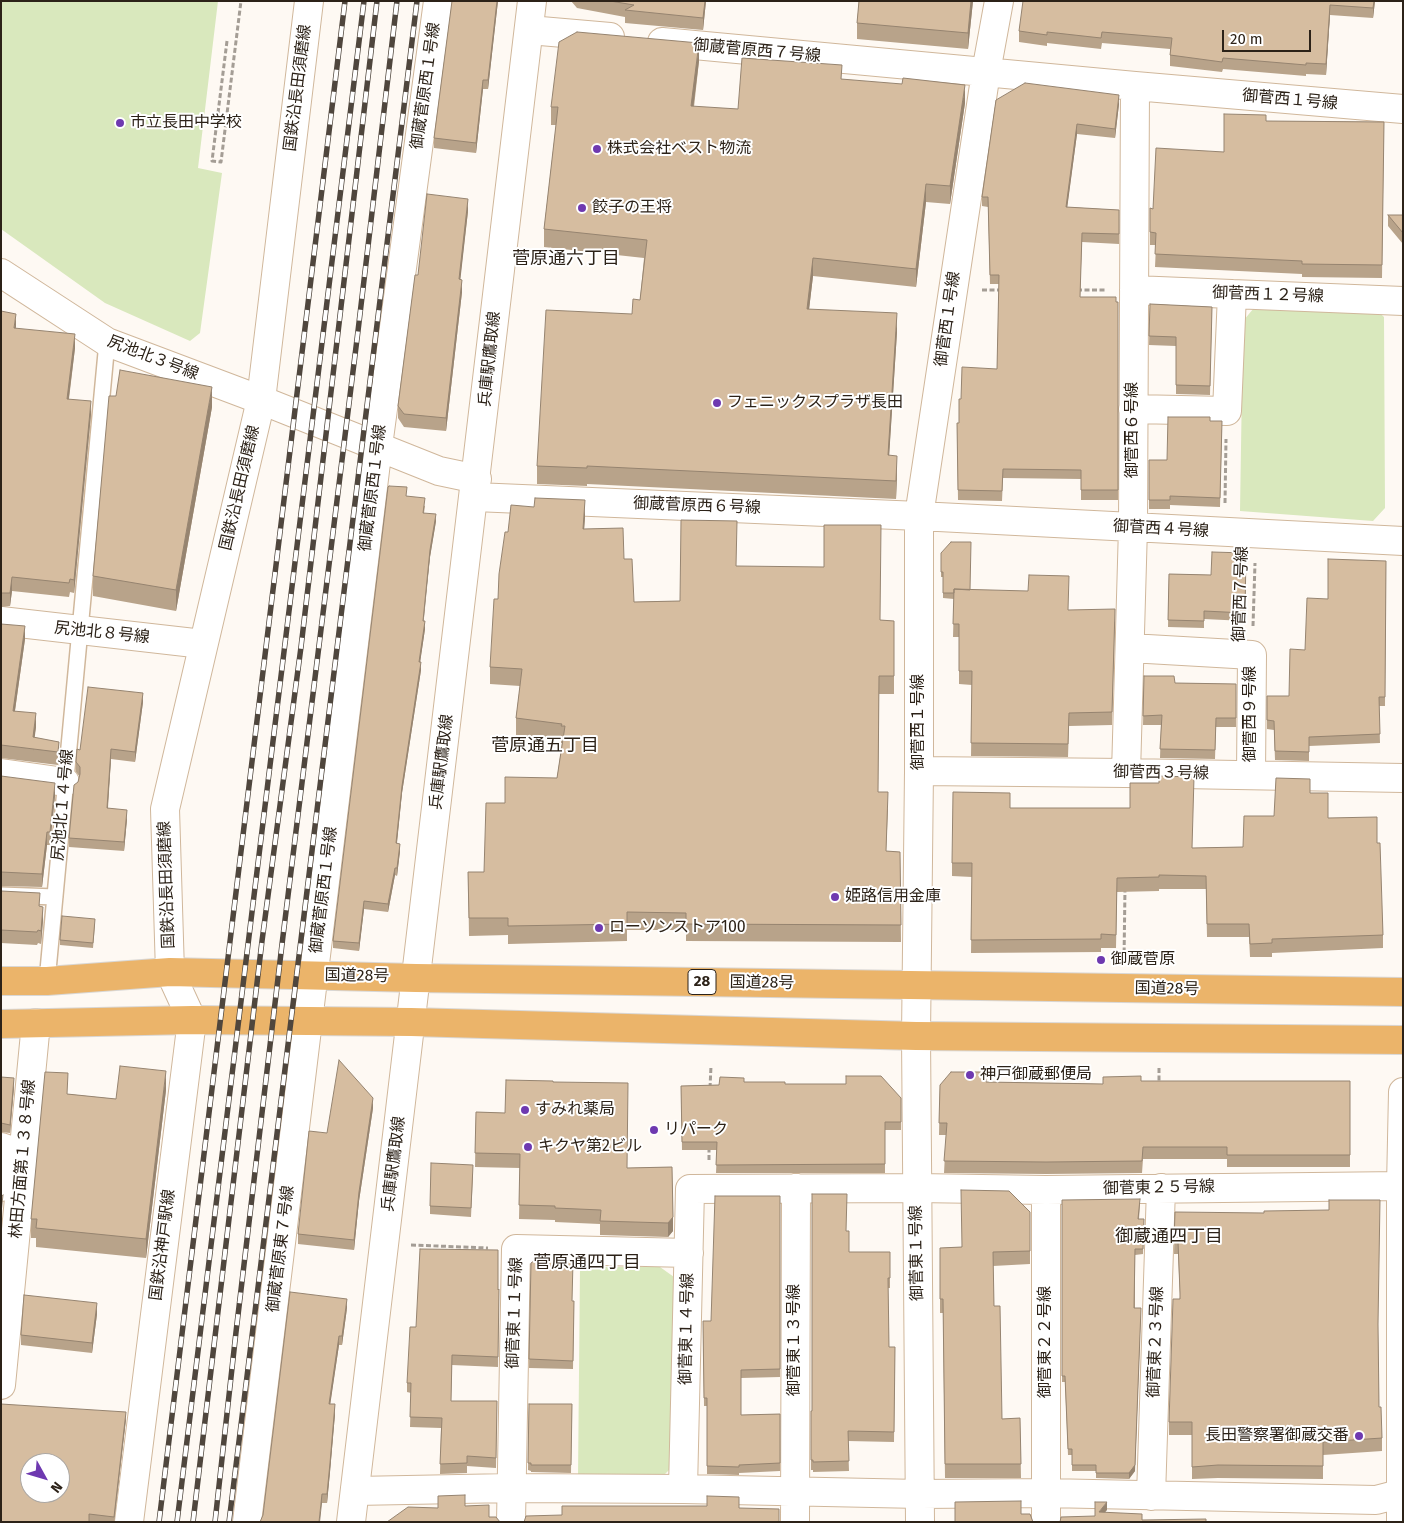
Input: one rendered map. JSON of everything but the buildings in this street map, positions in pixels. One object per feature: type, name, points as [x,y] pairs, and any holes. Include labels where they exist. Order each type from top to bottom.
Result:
[{"type":"highway","name":"国道28号","points":[[1,982],[170,972],[416,978],[1403,993]]},
{"type":"highway","points":[[1,1024],[192,1020],[411,1022],[916,1036],[1403,1040]]},
{"type":"street","name":"国鉄沿長田須磨線","points":[[170,972],[165,810],[261,400],[309,1]]},
{"type":"street","name":"御蔵菅原西１号線","points":[[314,975],[378,446],[438,1]]},
{"type":"street","name":"兵庫駅鷹取線","points":[[352,1522],[476,488],[532,1]]},
{"type":"street","points":[[986,72],[999,1]]},
{"type":"street","name":"御蔵菅原西７号線","points":[[529,30],[986,72]]},
{"type":"street","name":"御菅西１号線","points":[[917,985],[919,516],[986,72],[1403,109]]},
{"type":"street","name":"御菅西６号線","points":[[1126,773],[1132,527],[1135,86]]},
{"type":"street","points":[[1403,95],[1403,118]]},
{"type":"street","name":"尻池北３号線","points":[[1,272],[107,342],[378,446]]},
{"type":"street","name":"御菅西１２号線","points":[[1134,290],[1403,301]]},
{"type":"street","points":[[1133,409],[1227,411],[1232,294]]},
{"type":"street","name":"御蔵菅原西６号線","points":[[378,446],[476,488],[919,516]]},
{"type":"street","name":"御菅西４号線","points":[[919,516],[1403,541]]},
{"type":"street","name":"尻池北８号線","points":[[1,621],[203,644]]},
{"type":"street","name":"御菅西９号線","points":[[1130,648],[1252,655],[1250,775]]},
{"type":"street","name":"御菅西３号線","points":[[919,771],[1403,778]]},
{"type":"street","points":[[1,773],[65,782]]},
{"type":"street","points":[[170,972],[192,1020]]},
{"type":"street","name":"御蔵菅原東７号線","points":[[248,1522],[314,975]]},
{"type":"street","name":"御菅東１号線","points":[[917,985],[920,1522]]},
{"type":"street","points":[[1403,988],[1403,993]]},
{"type":"street","name":"国鉄沿神戸駅線","points":[[129,1522],[192,1020]]},
{"type":"street","name":"林田方面第１３８号線","points":[[1,1385],[13,1151],[36,1023]]},
{"type":"street","points":[[1401,1522],[1401,1186],[1403,1092]]},
{"type":"street","points":[[1,1187],[13,1151]]},
{"type":"street","name":"御菅東２５号線","points":[[917,1188],[1046,1190],[1401,1186]]},
{"type":"street","name":"御菅東１３号線","points":[[795,1522],[796,1188]]},
{"type":"street","name":"御菅東１４号線","points":[[684,1489],[690,1189],[917,1188]]},
{"type":"street","name":"御菅東２３号線","points":[[1151,1496],[1161,1188]]},
{"type":"street","name":"御菅東２２号線","points":[[1046,1190],[1046,1522]]},
{"type":"street","name":"御菅東１１号線","points":[[511,1522],[516,1249],[689,1253]]},
{"type":"street","points":[[355,1491],[512,1488],[684,1489],[1376,1500],[1402,1493]]},
{"type":"lane","name":"尻池北１４号線","points":[[47,980],[107,342]]},
{"type":"lane","points":[[1,895],[55,897]]},
{"type":"path","points":[[227,41],[212,161],[221,162],[241,1]]},
{"type":"path","points":[[953,290],[1000,290]]},
{"type":"path","points":[[1076,290],[1134,290]]},
{"type":"path","points":[[1225,532],[1227,411]]},
{"type":"path","name":"御菅西７号線","points":[[1252,655],[1256,533]]},
{"type":"path","points":[[1124,962],[1125,882]]},
{"type":"path","points":[[710,1094],[711,1066]]},
{"type":"path","points":[[1159,1068],[1159,1088]]},
{"type":"path","points":[[709,1188],[710,1141]]},
{"type":"path","points":[[408,1244],[516,1249]]},
{"type":"green space","name":"市立長田中学校","points":[[1,1],[218,1],[198,168],[222,173],[200,333],[190,341],[105,303],[1,229]]},
{"type":"green space","points":[[1254,308],[1377,310],[1384,317],[1385,508],[1373,521],[1240,511],[1243,321]]},
{"type":"green space","points":[[580,1267],[660,1267],[674,1277],[672,1467],[662,1477],[578,1477]]},
{"type":"railway","points":[[159,1522],[345,1]]},
{"type":"railway","points":[[177,1522],[364,1]]},
{"type":"railway","points":[[193,1522],[262,941],[301,647],[377,1]]},
{"type":"railway","points":[[215,1522],[283,936],[397,1]]},
{"type":"railway","points":[[229,1522],[417,1]]},
{"type":"place","name":"市立長田中学校","points":[[120,123]]},
{"type":"place","name":"株式会社ベスト物流","points":[[597,149]]},
{"type":"place","name":"餃子の王将","points":[[582,208]]},
{"type":"place","name":"フェニックスプラザ長田","points":[[717,403]]},
{"type":"place","name":"姫路信用金庫","points":[[835,897]]},
{"type":"place","name":"ローソンストア100","points":[[599,928]]},
{"type":"place","name":"御蔵菅原","points":[[1101,960]]},
{"type":"place","name":"神戸御蔵郵便局","points":[[970,1075]]},
{"type":"place","name":"すみれ薬局","points":[[525,1110]]},
{"type":"place","name":"リパーク","points":[[654,1130]]},
{"type":"place","name":"キクヤ第2ビル","points":[[528,1147]]},
{"type":"place","name":"長田警察署御蔵交番","points":[[1359,1436]]},
{"type":"district","name":"菅原通六丁目","points":[[566,259]]},
{"type":"district","name":"菅原通五丁目","points":[[545,746]]},
{"type":"district","name":"御蔵通四丁目","points":[[1169,1237]]},
{"type":"district","name":"菅原通四丁目","points":[[587,1263]]}]
